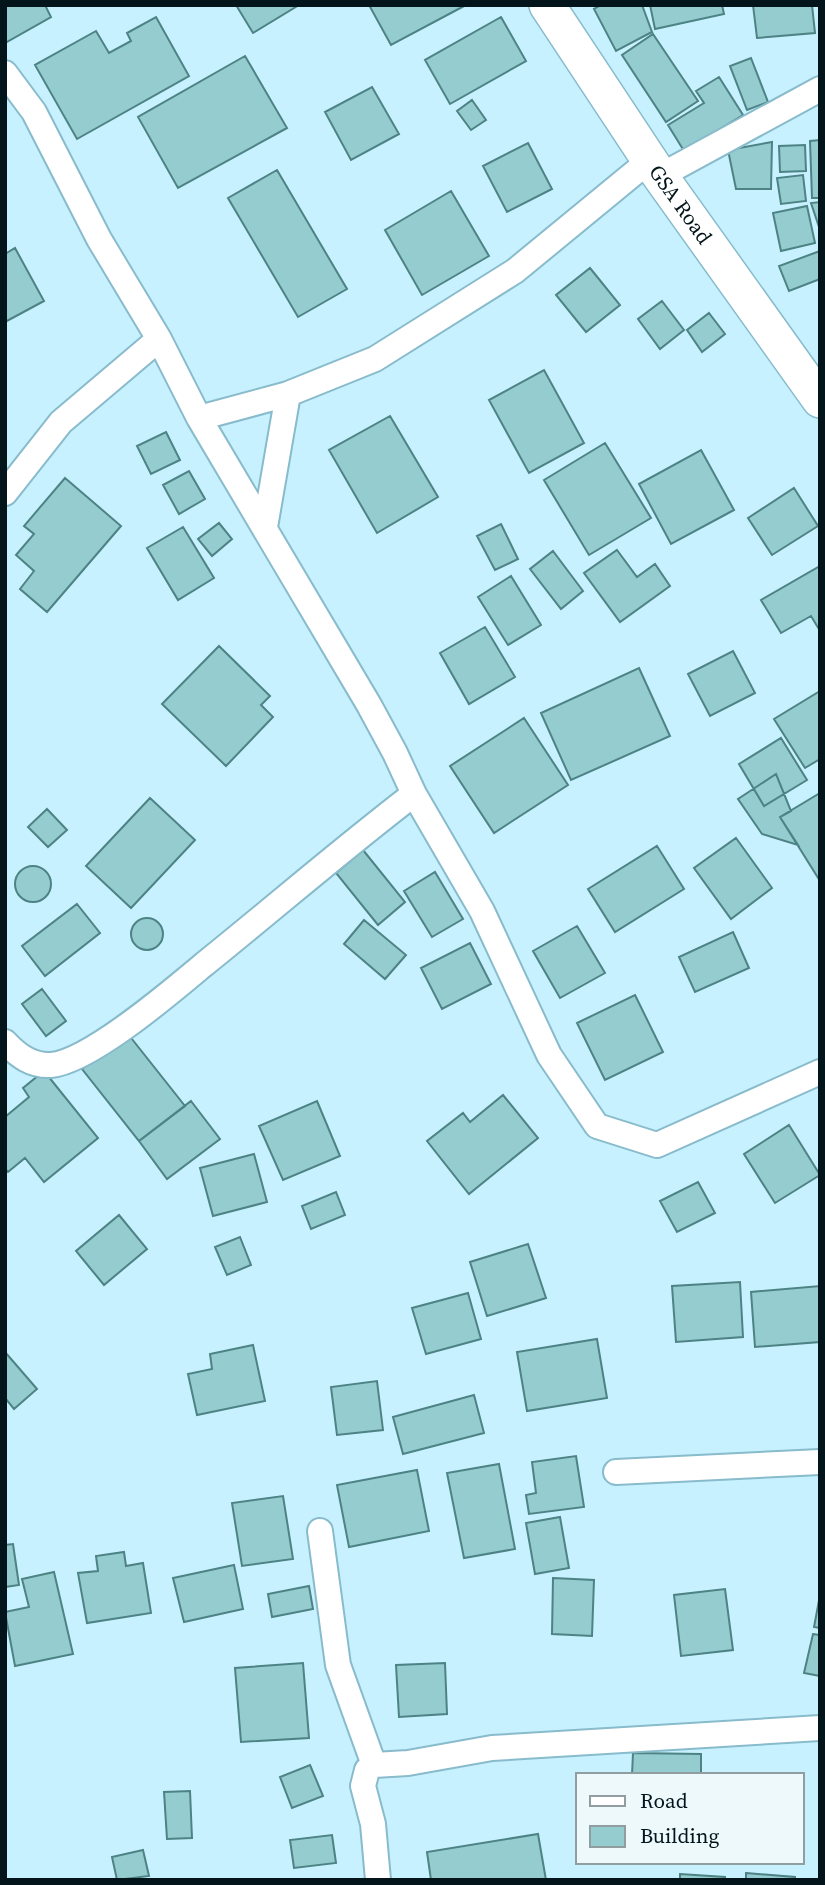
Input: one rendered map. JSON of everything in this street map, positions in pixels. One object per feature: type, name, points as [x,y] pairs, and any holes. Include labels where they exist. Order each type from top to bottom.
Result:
[{"type":"street","name":"GSA Road","points":[[547,5],[655,168],[820,400]]},
{"type":"street","points":[[5,73],[34,111],[99,239],[159,339],[199,418],[369,705],[414,794],[481,911],[549,1055],[597,1126],[657,1145],[820,1072]]},
{"type":"street","points":[[199,418],[288,394],[375,359],[515,271],[655,168],[820,89]]},
{"type":"street","points":[[5,493],[61,422],[159,339]]},
{"type":"street","points":[[265,527],[288,394]]},
{"type":"street","points":[[5,1042],[31,1063],[52,1065],[75,1058],[96,1047],[159,1001],[414,794]]},
{"type":"street","points":[[617,1472],[820,1462]]},
{"type":"street","points":[[320,1531],[338,1665],[374,1765]]},
{"type":"street","points":[[379,1880],[373,1824],[363,1786],[367,1770],[374,1765],[408,1763],[492,1748],[820,1728]]},
{"type":"building","points":[[5,5],[45,5],[51,17],[5,43]]},
{"type":"building","points":[[236,5],[299,5],[253,33]]},
{"type":"building","points":[[369,5],[466,5],[391,45]]},
{"type":"building","points":[[601,5],[642,5],[652,32],[616,51],[594,9]]},
{"type":"building","points":[[650,5],[722,5],[724,14],[655,29]]},
{"type":"building","points":[[753,5],[812,5],[815,33],[757,38]]},
{"type":"building","points":[[156,17],[189,76],[77,139],[35,65],[96,31],[109,53],[131,41],[127,33]]},
{"type":"building","points":[[501,17],[526,61],[450,104],[425,60]]},
{"type":"building","points":[[653,34],[698,101],[666,122],[622,55]]},
{"type":"building","points":[[245,56],[287,128],[178,188],[138,117]]},
{"type":"building","points":[[751,58],[768,102],[747,110],[730,66]]},
{"type":"building","points":[[719,77],[743,115],[684,151],[668,125],[704,103],[696,91]]},
{"type":"building","points":[[372,87],[399,134],[351,160],[325,112]]},
{"type":"building","points":[[472,100],[486,120],[471,130],[457,111]]},
{"type":"building","points":[[820,140],[820,198],[812,198],[810,141]]},
{"type":"building","points":[[772,142],[771,189],[736,189],[728,150]]},
{"type":"building","points":[[528,143],[552,189],[507,212],[483,166]]},
{"type":"building","points":[[805,145],[806,171],[780,172],[779,146]]},
{"type":"building","points":[[277,170],[347,289],[298,317],[228,198]]},
{"type":"building","points":[[803,175],[806,201],[781,204],[777,178]]},
{"type":"building","points":[[451,191],[489,256],[422,295],[385,230]]},
{"type":"building","points":[[820,202],[820,230],[811,203]]},
{"type":"building","points":[[807,206],[815,243],[781,251],[773,213]]},
{"type":"building","points":[[15,248],[44,301],[5,322],[5,254]]},
{"type":"building","points":[[820,251],[820,279],[789,291],[779,266]]},
{"type":"building","points":[[590,268],[620,305],[586,332],[556,295]]},
{"type":"building","points":[[662,301],[684,330],[660,349],[638,319]]},
{"type":"building","points":[[709,313],[725,334],[702,352],[687,330]]},
{"type":"building","points":[[544,370],[584,443],[529,473],[489,400]]},
{"type":"building","points":[[390,416],[438,497],[377,533],[329,450]]},
{"type":"building","points":[[166,432],[180,460],[151,474],[137,446]]},
{"type":"building","points":[[605,443],[651,518],[589,555],[544,480]]},
{"type":"building","points":[[701,450],[734,510],[671,544],[639,484]]},
{"type":"building","points":[[189,471],[205,499],[179,514],[163,485]]},
{"type":"building","points":[[65,478],[121,526],[47,612],[20,589],[34,571],[16,555],[34,534],[24,526]]},
{"type":"building","points":[[794,488],[818,526],[772,555],[748,518]]},
{"type":"building","points":[[219,523],[232,539],[212,556],[198,539]]},
{"type":"building","points":[[501,524],[518,559],[495,570],[477,536]]},
{"type":"building","points":[[183,527],[214,578],[178,600],[147,548]]},
{"type":"building","points":[[617,550],[637,577],[655,564],[670,586],[620,622],[584,573]]},
{"type":"building","points":[[553,551],[583,591],[561,609],[530,569]]},
{"type":"building","points":[[820,566],[820,631],[811,616],[781,633],[761,600]]},
{"type":"building","points":[[511,576],[541,625],[508,645],[478,597]]},
{"type":"building","points":[[485,627],[515,677],[469,704],[440,653]]},
{"type":"building","points":[[219,646],[270,696],[261,705],[273,717],[226,766],[162,704]]},
{"type":"building","points":[[733,651],[755,693],[710,716],[688,674]]},
{"type":"building","points":[[639,668],[670,736],[571,780],[541,713]]},
{"type":"building","points":[[820,691],[820,759],[805,768],[774,719]]},
{"type":"building","points":[[524,718],[568,785],[494,833],[450,766]]},
{"type":"building","points":[[781,738],[807,780],[764,806],[739,764]]},
{"type":"building","points":[[776,774],[791,811],[780,817],[798,845],[762,834],[738,799]]},
{"type":"building","points":[[820,793],[820,881],[780,817]]},
{"type":"building","points":[[150,798],[195,840],[131,908],[86,866]]},
{"type":"building","points":[[47,809],[67,830],[48,847],[28,827]]},
{"type":"building","points":[[736,838],[772,888],[731,919],[694,868]]},
{"type":"building","points":[[657,846],[684,889],[615,932],[588,889]]},
{"type":"building","points":[[363,850],[405,902],[378,925],[336,873]]},
{"type":"building","points":[[33,866],[45,872],[51,884],[45,896],[33,902],[21,896],[15,884],[21,872]]},
{"type":"building","points":[[435,872],[463,919],[432,937],[404,891]]},
{"type":"building","points":[[77,904],[100,933],[45,976],[22,946]]},
{"type":"building","points":[[147,918],[158,923],[163,934],[158,945],[147,950],[136,945],[131,934],[136,923]]},
{"type":"building","points":[[364,920],[406,955],[385,979],[344,944]]},
{"type":"building","points":[[577,926],[605,973],[560,998],[533,951]]},
{"type":"building","points":[[733,932],[749,968],[695,992],[679,957]]},
{"type":"building","points":[[470,943],[491,984],[442,1009],[421,968]]},
{"type":"building","points":[[42,989],[66,1021],[46,1036],[22,1004]]},
{"type":"building","points":[[635,995],[663,1052],[605,1080],[577,1023]]},
{"type":"building","points":[[128,1034],[185,1106],[139,1141],[82,1069]]},
{"type":"building","points":[[44,1071],[98,1138],[44,1182],[25,1158],[8,1172],[5,1169],[5,1117],[29,1097],[23,1088]]},
{"type":"building","points":[[503,1095],[538,1138],[469,1194],[427,1141],[463,1113],[470,1122]]},
{"type":"building","points":[[191,1101],[220,1139],[167,1179],[139,1141]]},
{"type":"building","points":[[317,1101],[340,1156],[283,1180],[259,1126]]},
{"type":"building","points":[[789,1125],[820,1175],[775,1203],[744,1154]]},
{"type":"building","points":[[254,1154],[267,1202],[213,1216],[200,1168]]},
{"type":"building","points":[[698,1182],[715,1213],[677,1232],[660,1201]]},
{"type":"building","points":[[336,1192],[345,1215],[311,1229],[302,1206]]},
{"type":"building","points":[[119,1215],[147,1249],[104,1285],[76,1251]]},
{"type":"building","points":[[240,1237],[251,1265],[227,1275],[215,1247]]},
{"type":"building","points":[[528,1244],[546,1298],[487,1316],[470,1262]]},
{"type":"building","points":[[740,1282],[743,1337],[676,1342],[672,1286]]},
{"type":"building","points":[[820,1286],[820,1342],[755,1347],[751,1292]]},
{"type":"building","points":[[468,1293],[481,1339],[426,1354],[412,1308]]},
{"type":"building","points":[[597,1339],[607,1398],[527,1411],[517,1352]]},
{"type":"building","points":[[253,1345],[265,1401],[197,1415],[188,1374],[212,1369],[210,1354]]},
{"type":"building","points":[[5,1352],[37,1389],[14,1409],[5,1398]]},
{"type":"building","points":[[377,1381],[383,1430],[337,1435],[331,1387]]},
{"type":"building","points":[[474,1395],[484,1433],[403,1454],[393,1417]]},
{"type":"building","points":[[576,1456],[584,1507],[529,1514],[526,1495],[536,1493],[532,1462]]},
{"type":"building","points":[[499,1464],[515,1549],[464,1558],[447,1473]]},
{"type":"building","points":[[417,1470],[429,1531],[349,1547],[337,1485]]},
{"type":"building","points":[[283,1496],[293,1559],[242,1566],[232,1503]]},
{"type":"building","points":[[560,1517],[569,1568],[535,1574],[526,1523]]},
{"type":"building","points":[[13,1544],[19,1585],[5,1587],[5,1545]]},
{"type":"building","points":[[124,1552],[126,1566],[143,1563],[151,1613],[87,1623],[78,1573],[98,1571],[96,1556]]},
{"type":"building","points":[[234,1565],[243,1609],[184,1622],[173,1578]]},
{"type":"building","points":[[54,1572],[73,1654],[15,1666],[5,1612],[29,1607],[22,1579]]},
{"type":"building","points":[[553,1578],[594,1580],[592,1636],[552,1634]]},
{"type":"building","points":[[309,1586],[313,1609],[272,1617],[268,1594]]},
{"type":"building","points":[[725,1589],[733,1650],[681,1656],[674,1595]]},
{"type":"building","points":[[820,1595],[820,1628],[814,1627]]},
{"type":"building","points":[[813,1634],[820,1635],[820,1676],[804,1673]]},
{"type":"building","points":[[303,1663],[309,1738],[241,1742],[235,1668]]},
{"type":"building","points":[[445,1663],[447,1714],[399,1717],[396,1665]]},
{"type":"building","points":[[633,1753],[701,1754],[701,1773],[632,1773]]},
{"type":"building","points":[[310,1765],[323,1796],[292,1808],[280,1777]]},
{"type":"building","points":[[190,1791],[192,1838],[167,1839],[164,1792]]},
{"type":"building","points":[[538,1834],[546,1880],[431,1880],[427,1852]]},
{"type":"building","points":[[332,1835],[336,1863],[294,1868],[290,1840]]},
{"type":"building","points":[[143,1850],[149,1876],[117,1880],[112,1857]]},
{"type":"building","points":[[746,1873],[795,1877],[795,1880],[746,1880]]},
{"type":"building","points":[[680,1874],[725,1877],[725,1880],[680,1880]]}]
